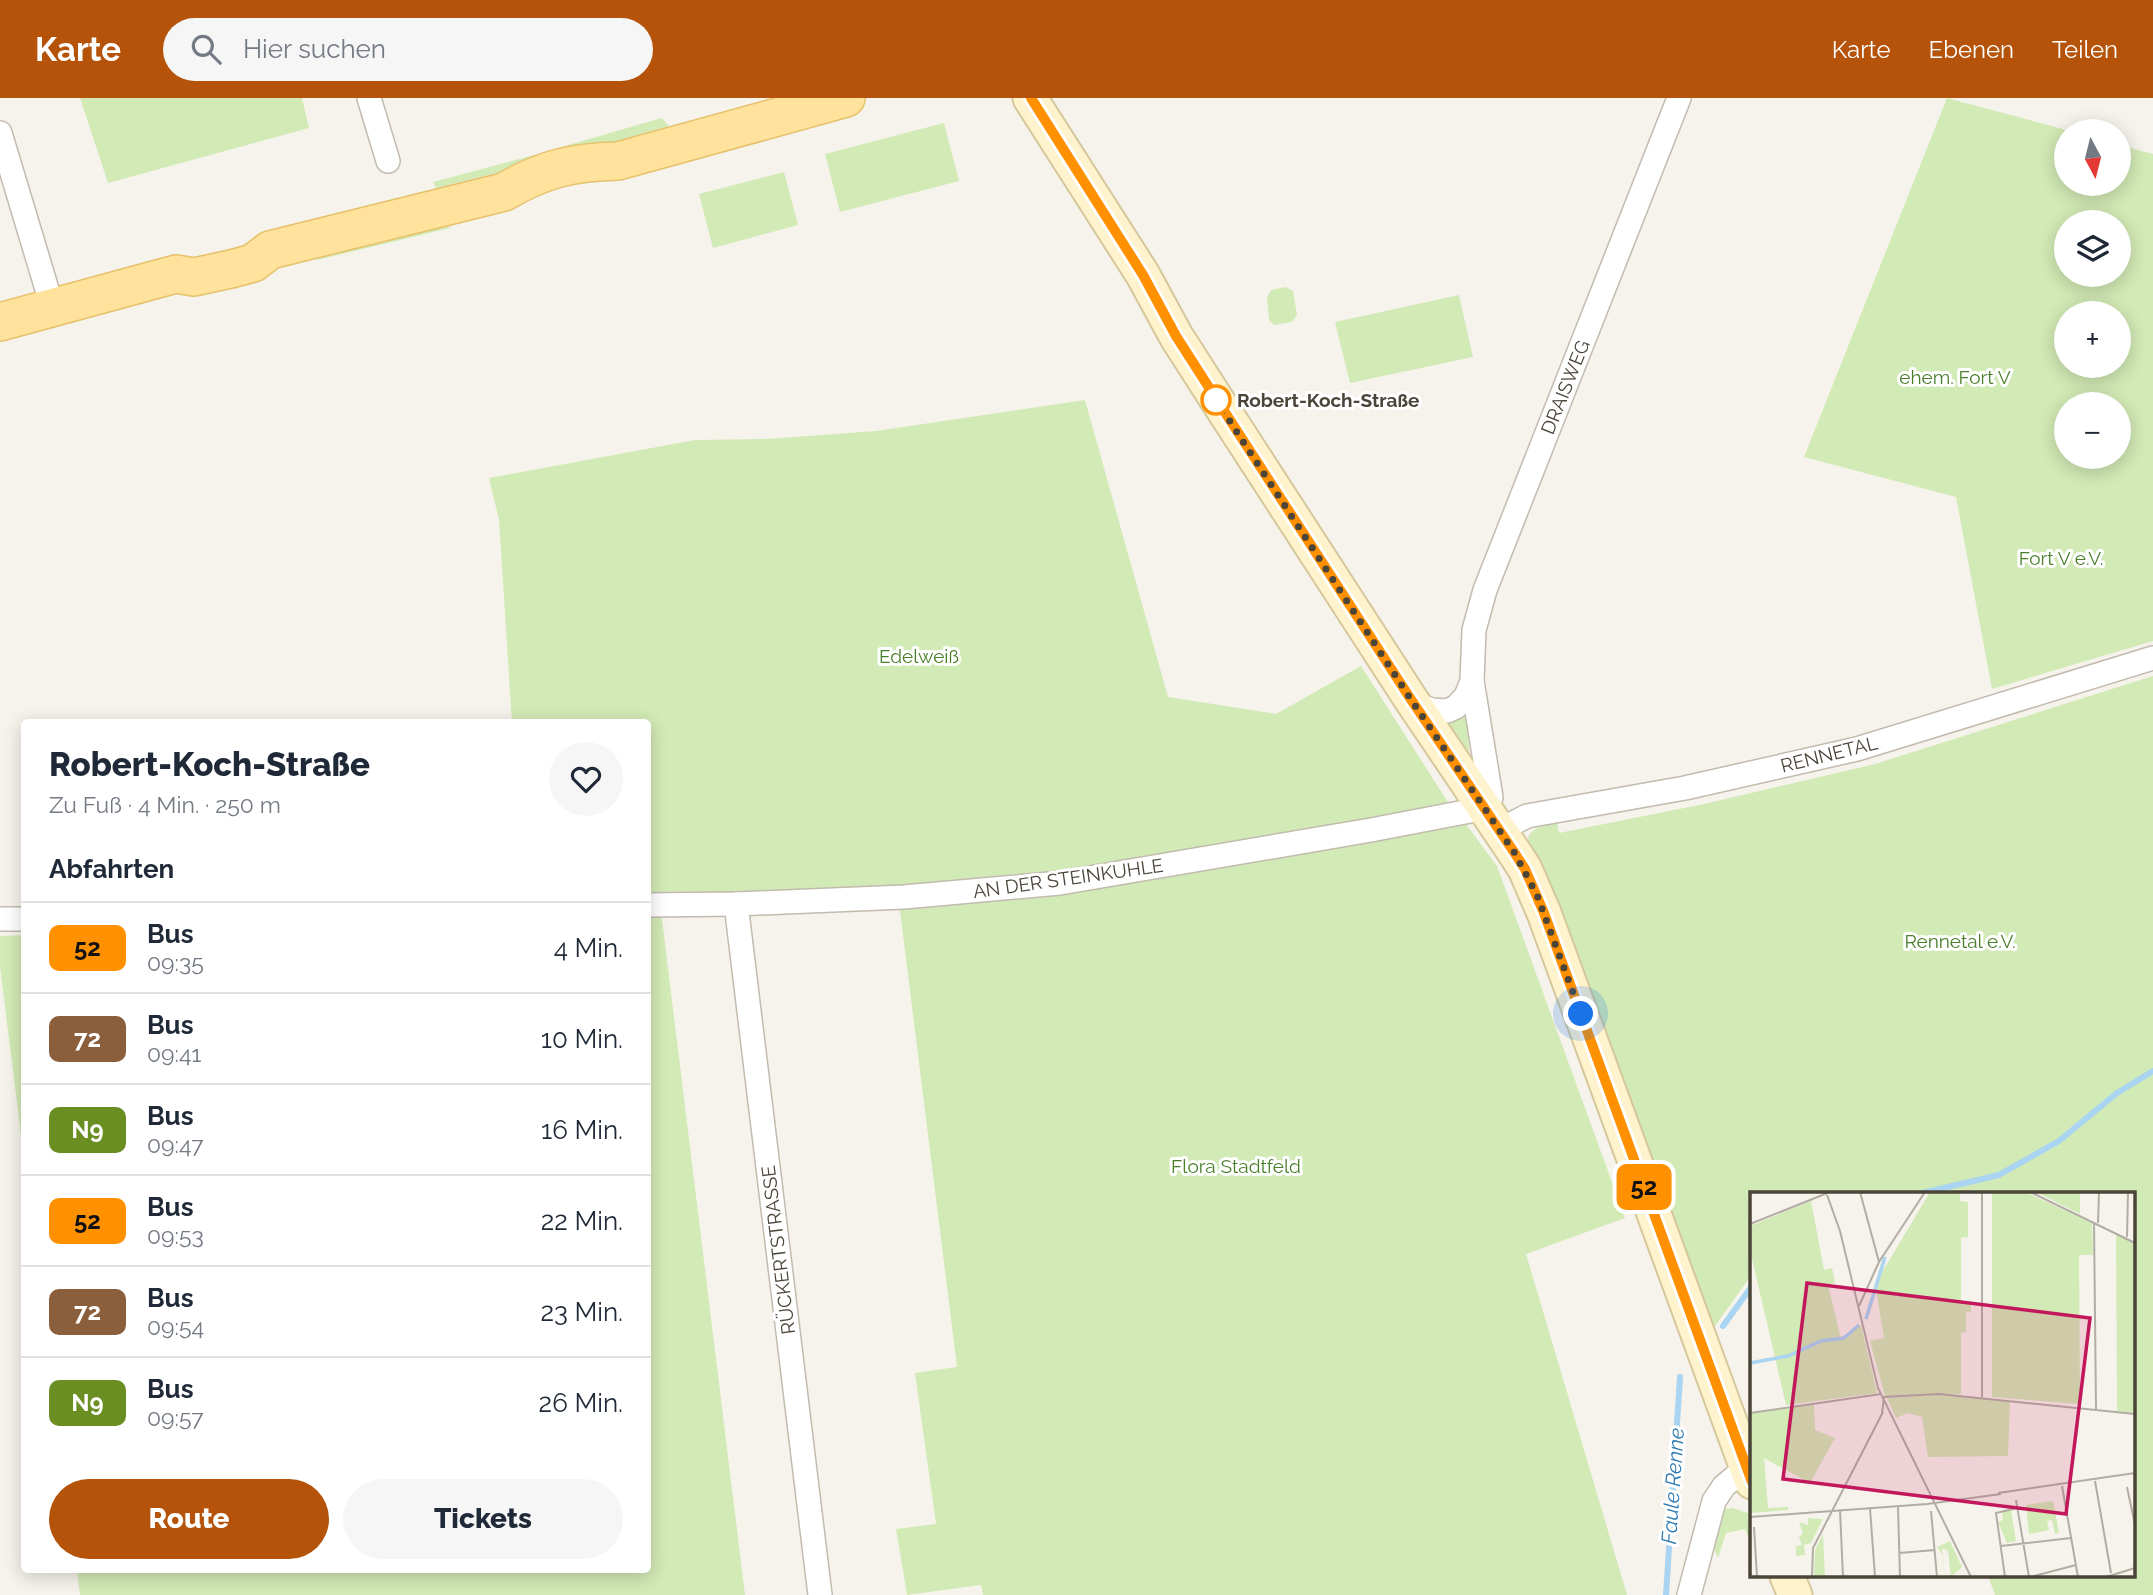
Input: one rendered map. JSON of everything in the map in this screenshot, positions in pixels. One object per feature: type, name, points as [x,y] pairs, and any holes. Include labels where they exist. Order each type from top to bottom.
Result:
[{"type":"main road","points":[[0,322],[176,274],[190,259],[247,244],[270,250],[504,192],[528,195],[593,178],[618,161],[846,98]]},
{"type":"street","points":[[370,98],[388,161]]},
{"type":"street","points":[[1030,98],[1143,275],[1186,352],[1414,704],[1525,869],[1537,895],[1749,1474],[1724,1486],[1714,1501],[1689,1595]]},
{"type":"street","name":"DRAISWEG","points":[[1491,817],[1491,797],[1472,681],[1474,630],[1485,590],[1679,98]]},
{"type":"street","points":[[0,133],[52,306]]},
{"type":"street","name":"RENNETAL","points":[[1491,817],[1527,816],[1685,788],[1857,749],[2153,658]]},
{"type":"street","points":[[1414,704],[1439,711],[1451,709],[1466,696],[1472,681]]},
{"type":"street","name":"AN DER STEINKUHLE","points":[[651,905],[904,897],[1060,883],[1470,811],[1491,817]]},
{"type":"street","name":"RÜCKERTSTRASSE","points":[[736,904],[820,1595]]},
{"type":"street","points":[[0,919],[21,919]]},
{"type":"street","points":[[1788,1578],[1795,1595]]},
{"type":"green space","points":[[80,98],[302,98],[309,128],[108,183]]},
{"type":"green space","name":"ehem. Fort V","points":[[1947,98],[2054,127],[2054,196],[2132,196],[2132,148],[2153,154],[2153,641],[1992,689],[1956,497],[1804,457]]},
{"type":"green space","points":[[662,118],[669,126],[570,154],[568,145]]},
{"type":"green space","points":[[944,123],[959,181],[840,212],[825,154]]},
{"type":"green space","points":[[553,150],[554,159],[436,188],[433,182]]},
{"type":"green space","points":[[784,172],[798,225],[713,248],[699,194]]},
{"type":"green space","points":[[445,223],[450,228],[317,260],[320,254]]},
{"type":"green space","points":[[1286,287],[1293,291],[1297,315],[1292,322],[1274,325],[1269,320],[1267,298],[1271,290]]},
{"type":"green space","points":[[1459,295],[1473,357],[1350,383],[1335,322]]},
{"type":"green space","name":"Edelweiß","points":[[1085,400],[1168,697],[1276,714],[1361,666],[1451,807],[1076,873],[926,886],[796,893],[651,895],[651,719],[512,719],[499,520],[489,478],[695,440],[767,439],[876,431]]},
{"type":"green space","name":"Rennetal e.V.","points":[[2153,676],[2153,1595],[1995,1595],[1989,1578],[2136,1578],[2136,1192],[1750,1192],[1750,1277],[1713,1329],[1528,837],[1537,829],[1557,823],[1559,833],[1704,804],[1875,764]]},
{"type":"green space","points":[[1466,713],[1470,760],[1443,722],[1454,721]]},
{"type":"green space","name":"Flora Stadtfeld","points":[[1462,819],[1497,866],[1625,1218],[1526,1254],[1627,1595],[983,1595],[981,1585],[907,1595],[896,1529],[936,1524],[915,1373],[957,1367],[899,903]]},
{"type":"green space","points":[[661,911],[745,1595],[80,1595],[77,1573],[651,1573],[651,912]]},
{"type":"green space","points":[[21,935],[21,1135],[0,967],[0,936]]},
{"type":"green space","points":[[1732,1508],[1748,1513],[1750,1543],[1745,1529],[1726,1533],[1718,1558],[1711,1543],[1725,1509]]},
{"type":"waterway","name":"Faule Renne","points":[[1927,1192],[1999,1175],[2059,1141],[2117,1093],[2153,1071]]},
{"type":"waterway","name":"Faule Renne","points":[[1723,1326],[1750,1289]]},
{"type":"waterway","name":"Faule Renne","points":[[1666,1595],[1680,1377]]},
{"type":"bus line","name":"52","points":[[1031,98],[1143,275],[1176,336],[1217,400],[1410,698],[1525,869],[1544,913],[1750,1477]]},
{"type":"place","name":"Robert-Koch-Straße","points":[[1216,400]]},
{"type":"route","points":[[1216,400],[1525,869],[1581,1014]]},
{"type":"park label","name":"Fort V e.V.","points":[[2061,558]]}]
